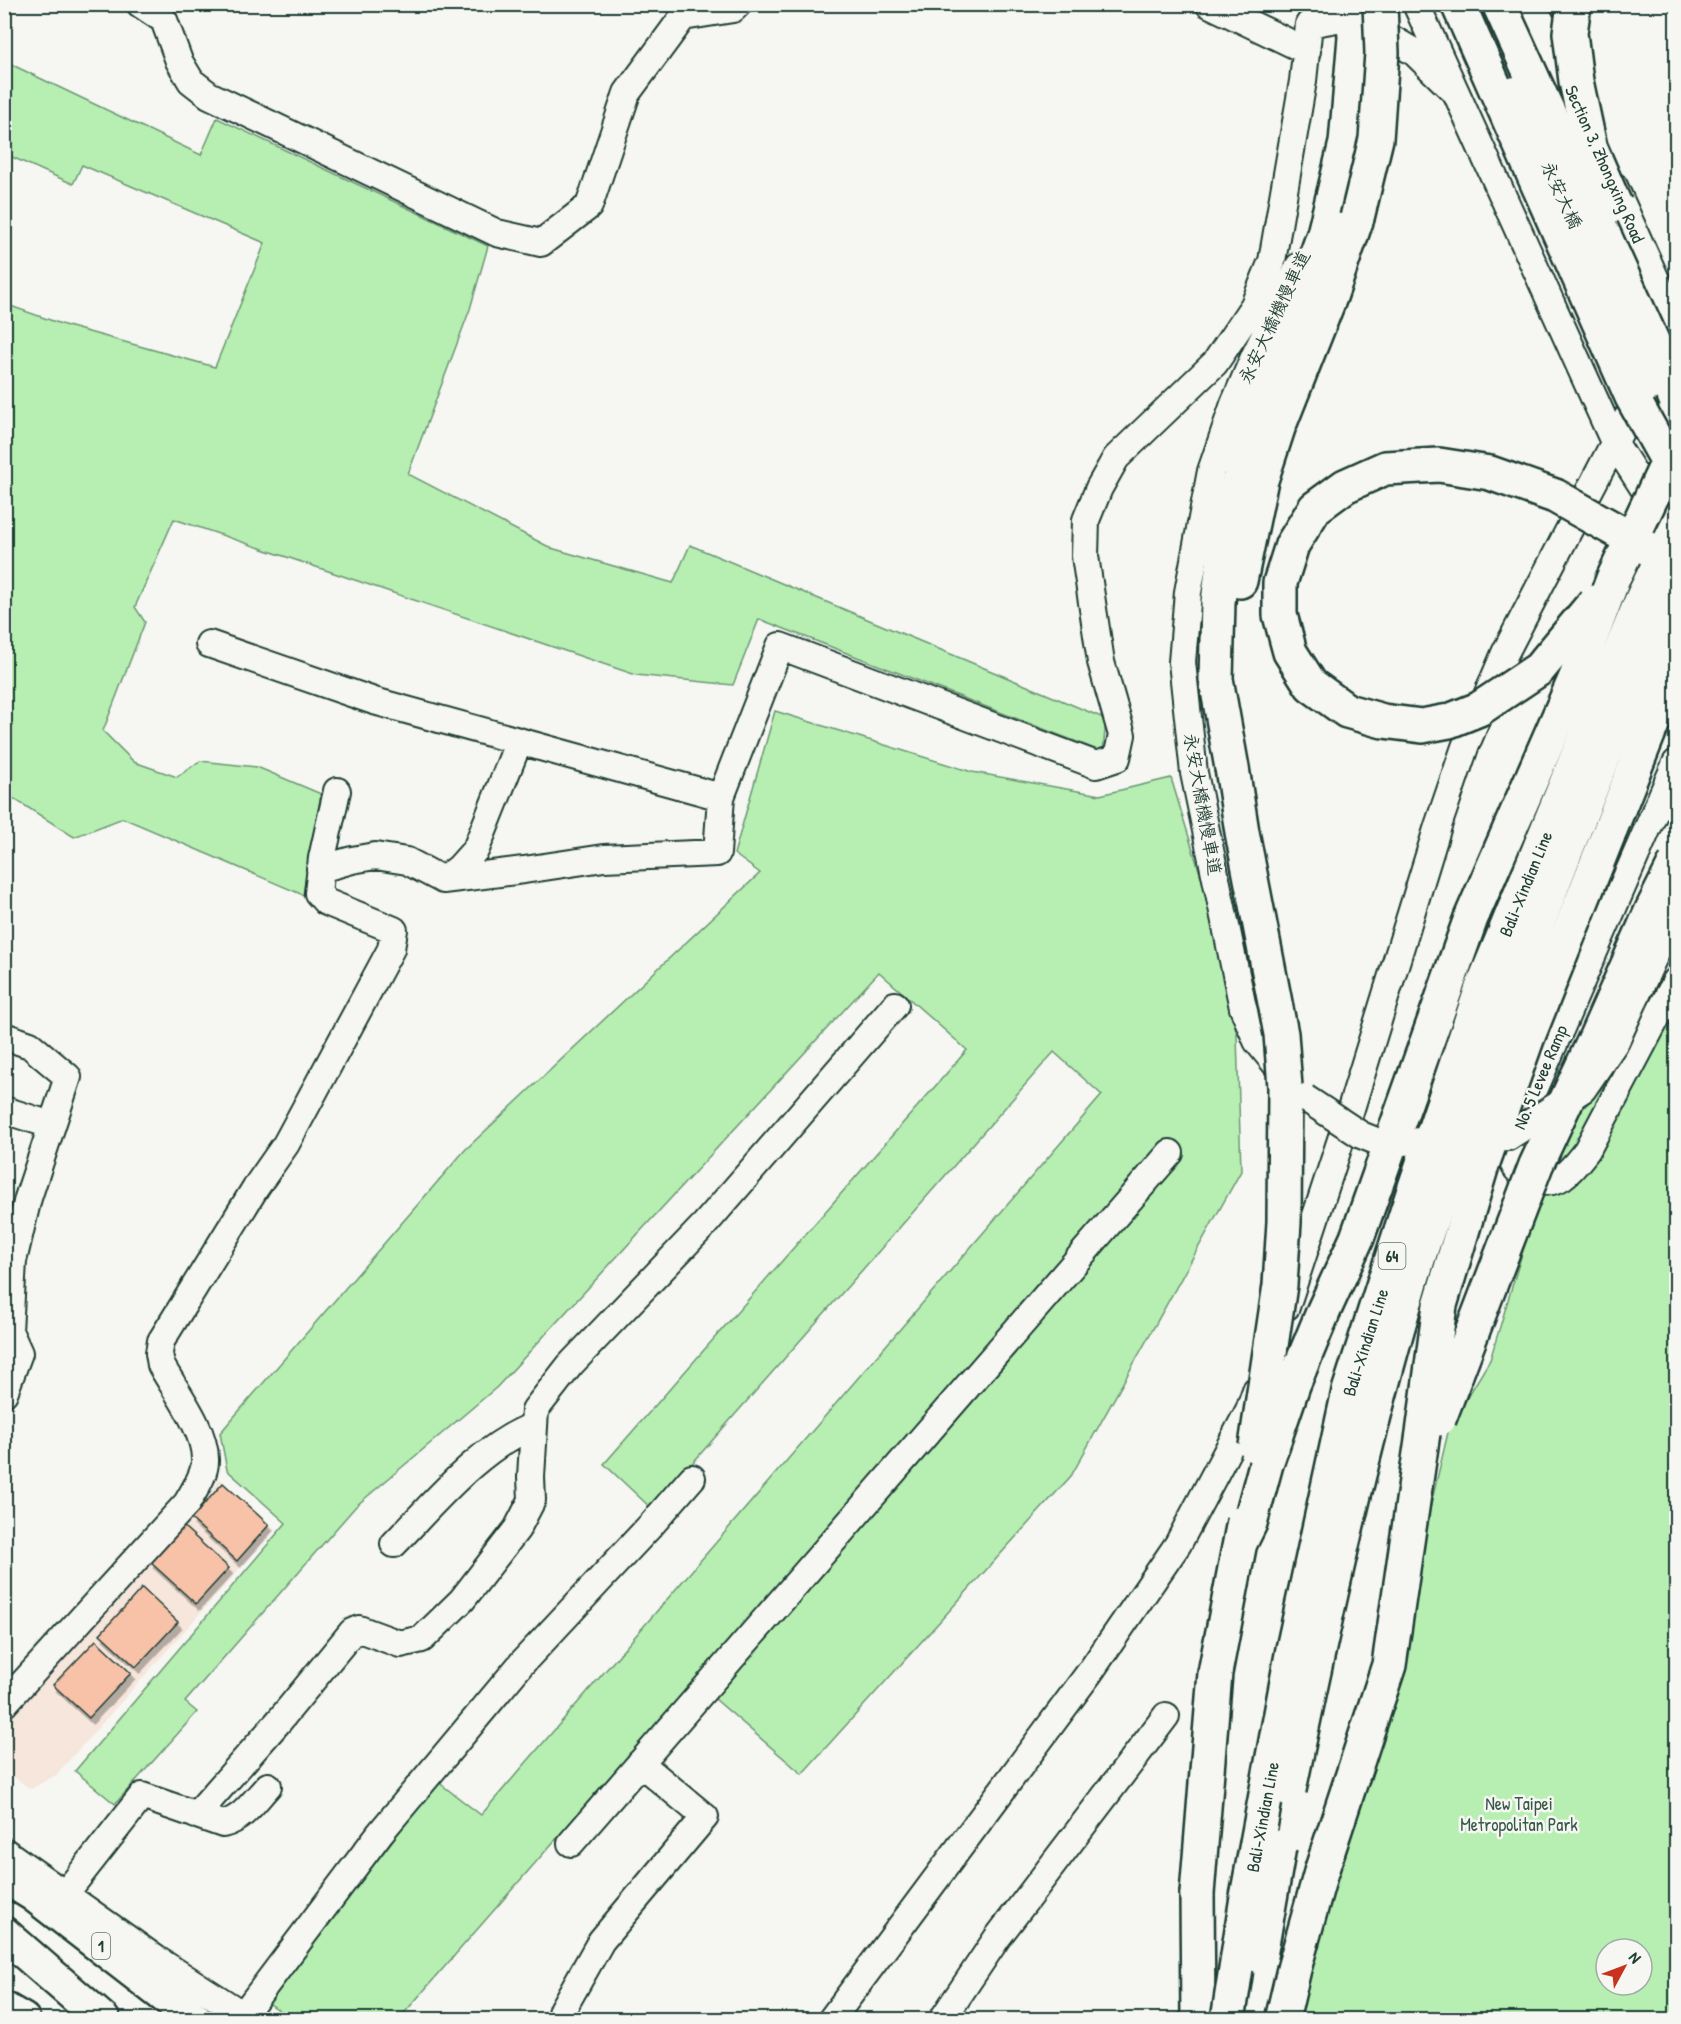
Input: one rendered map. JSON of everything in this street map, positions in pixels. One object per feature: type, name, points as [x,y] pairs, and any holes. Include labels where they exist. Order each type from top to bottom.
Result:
[{"type":"highway","points":[[1458,4],[1632,397],[1677,477]]},
{"type":"highway","points":[[1499,4],[1654,345],[1663,392]]},
{"type":"highway","points":[[1574,4],[1570,33],[1572,52],[1590,147],[1677,350]]},
{"type":"highway","points":[[1232,768],[1236,706],[1235,603],[1261,480],[1278,428],[1330,297],[1357,218],[1376,139],[1382,53],[1353,9]]},
{"type":"highway","points":[[1198,2019],[1197,1894],[1215,1673],[1241,1541],[1280,1285],[1284,1222],[1285,1087],[1281,1034],[1242,832],[1216,679],[1218,602],[1229,518],[1247,450],[1324,234],[1346,143],[1355,37],[1353,9]]},
{"type":"highway","points":[[1241,1541],[1250,1523],[1266,1464],[1293,1385],[1357,1238],[1471,918],[1576,677],[1613,579],[1677,447]]},
{"type":"highway","points":[[1613,579],[1539,669],[1479,709],[1449,721],[1422,726],[1383,721],[1347,711],[1311,685],[1290,652],[1280,615],[1280,583],[1292,545],[1315,508],[1345,486],[1385,468],[1439,465],[1490,472],[1555,496],[1677,564]]},
{"type":"highway","name":"Bali-Xindian Line","points":[[1228,2019],[1247,1897],[1293,1649],[1349,1391],[1482,988],[1642,599],[1677,529]]},
{"type":"highway","name":"Bali-Xindian Line","points":[[1250,2019],[1284,1815],[1328,1601],[1381,1387],[1411,1282],[1511,994],[1580,813],[1677,593]]},
{"type":"highway","points":[[1389,1665],[1425,1426],[1440,1305],[1482,1165],[1527,1039],[1677,664]]},
{"type":"highway","points":[[1282,2019],[1321,1872],[1389,1665],[1417,1542],[1440,1415],[1536,1165],[1652,910],[1677,862]]},
{"type":"highway","name":"1","points":[[4,1876],[33,1894],[196,2019]]},
{"type":"highway","points":[[4,1934],[103,2019]]},
{"type":"highway","points":[[4,1953],[114,2019]]},
{"type":"highway","points":[[4,2009],[23,2019]]},
{"type":"main road","name":"永安大橋","points":[[1475,4],[1642,364],[1663,392],[1677,433]]},
{"type":"main road","name":"永安大橋","points":[[1663,392],[1677,447]]},
{"type":"street","points":[[140,4],[164,20],[179,61],[191,81],[209,95],[497,233],[541,243],[589,206],[627,93],[673,11],[733,9],[738,4]]},
{"type":"street","points":[[1209,4],[1306,51]]},
{"type":"street","points":[[1416,4],[1614,442],[1677,539]]},
{"type":"street","name":"Section 3, Zhongxing Road","points":[[1533,4],[1676,324]]},
{"type":"street","points":[[320,869],[375,856],[406,861],[443,880],[603,858],[717,853],[721,797],[780,646],[1096,765],[1117,758],[1122,735],[1101,662],[1085,556],[1086,520],[1099,488],[1116,458],[1215,363],[1254,305],[1272,261],[1303,81],[1307,14],[1353,9],[1414,52],[1454,90]]},
{"type":"street","name":"永安大橋機慢車道","points":[[1353,9],[1320,215],[1296,273],[1254,357],[1234,404],[1211,471],[1188,592],[1182,662],[1194,773],[1243,1008],[1257,1041],[1305,1098],[1360,1135],[1382,1143],[1508,1137],[1583,1089],[1616,1041],[1677,908]]},
{"type":"street","points":[[831,2019],[1090,1672],[1178,1544],[1250,1410],[1299,1272],[1438,826],[1465,747],[1505,653],[1676,324]]},
{"type":"street","points":[[209,644],[374,701],[721,797]]},
{"type":"street","points":[[443,880],[459,868],[476,849],[519,741]]},
{"type":"street","name":"No. 5 Levee Ramp","points":[[1677,763],[1518,1127],[1512,1145],[1512,1160],[1521,1175],[1542,1183],[1560,1179],[1575,1166],[1587,1149],[1677,981]]},
{"type":"street","points":[[4,1704],[187,1503],[199,1481],[206,1461],[201,1435],[161,1365],[159,1353],[161,1341],[256,1187],[286,1144],[391,949],[394,930],[326,902],[318,893],[320,869],[337,791]]},
{"type":"street","points":[[196,1815],[279,1721],[352,1632],[359,1629],[400,1644],[422,1639],[462,1600],[517,1529],[532,1500],[536,1410],[570,1365],[705,1224],[895,1005]]},
{"type":"street","points":[[4,1036],[30,1045],[68,1077],[13,1221],[13,1261],[7,1330],[19,1353],[4,1393]]},
{"type":"street","points":[[4,1110],[51,1125]]},
{"type":"street","points":[[571,1843],[1170,1153]]},
{"type":"street","points":[[394,1544],[462,1476],[497,1445],[514,1433],[534,1426]]},
{"type":"street","points":[[4,1851],[156,1959],[247,2017],[380,1833],[522,1663],[692,1478]]},
{"type":"street","points":[[951,2018],[997,1938],[1166,1716]]},
{"type":"street","points":[[560,2019],[562,2010],[601,1941],[705,1816],[640,1762]]},
{"type":"street","points":[[65,1894],[142,1796],[223,1824],[234,1821],[268,1786]]},
{"type":"shaded area","points":[[219,1478],[275,1529],[56,1775],[31,1789],[5,1771],[5,1730],[25,1697],[213,1490]]},
{"type":"green space","points":[[4,61],[201,155],[217,118],[488,246],[470,309],[408,474],[551,548],[673,583],[690,545],[1106,719],[1103,752],[759,619],[733,685],[636,675],[174,519],[135,607],[145,622],[103,731],[134,762],[177,777],[200,761],[257,767],[321,794],[303,895],[123,818],[74,837],[5,793],[5,304],[67,326],[215,367],[265,243],[82,165],[73,184],[5,154]]},
{"type":"green space","points":[[775,711],[972,772],[1100,795],[1171,778],[1212,913],[1237,1035],[1241,1171],[1071,1476],[802,1774],[694,1681],[399,2019],[292,2019],[267,2002],[438,1782],[481,1815],[1102,1095],[1054,1052],[652,1509],[604,1464],[967,1050],[879,972],[497,1387],[356,1506],[185,1702],[197,1712],[115,1804],[75,1771],[286,1523],[227,1470],[220,1433],[465,1150],[760,873],[734,854]]},
{"type":"green space","name":"New Taipei Metropolitan Park","points":[[1676,1007],[1676,2019],[1292,2020],[1375,1743],[1449,1428],[1490,1360],[1557,1137]]},
{"type":"building","points":[[223,1483],[269,1525],[237,1561],[191,1519]]},
{"type":"building","points":[[183,1526],[229,1568],[196,1604],[150,1562]]},
{"type":"building","points":[[142,1588],[178,1622],[136,1667],[100,1634]]},
{"type":"building","points":[[96,1640],[131,1673],[89,1718],[53,1685]]}]
